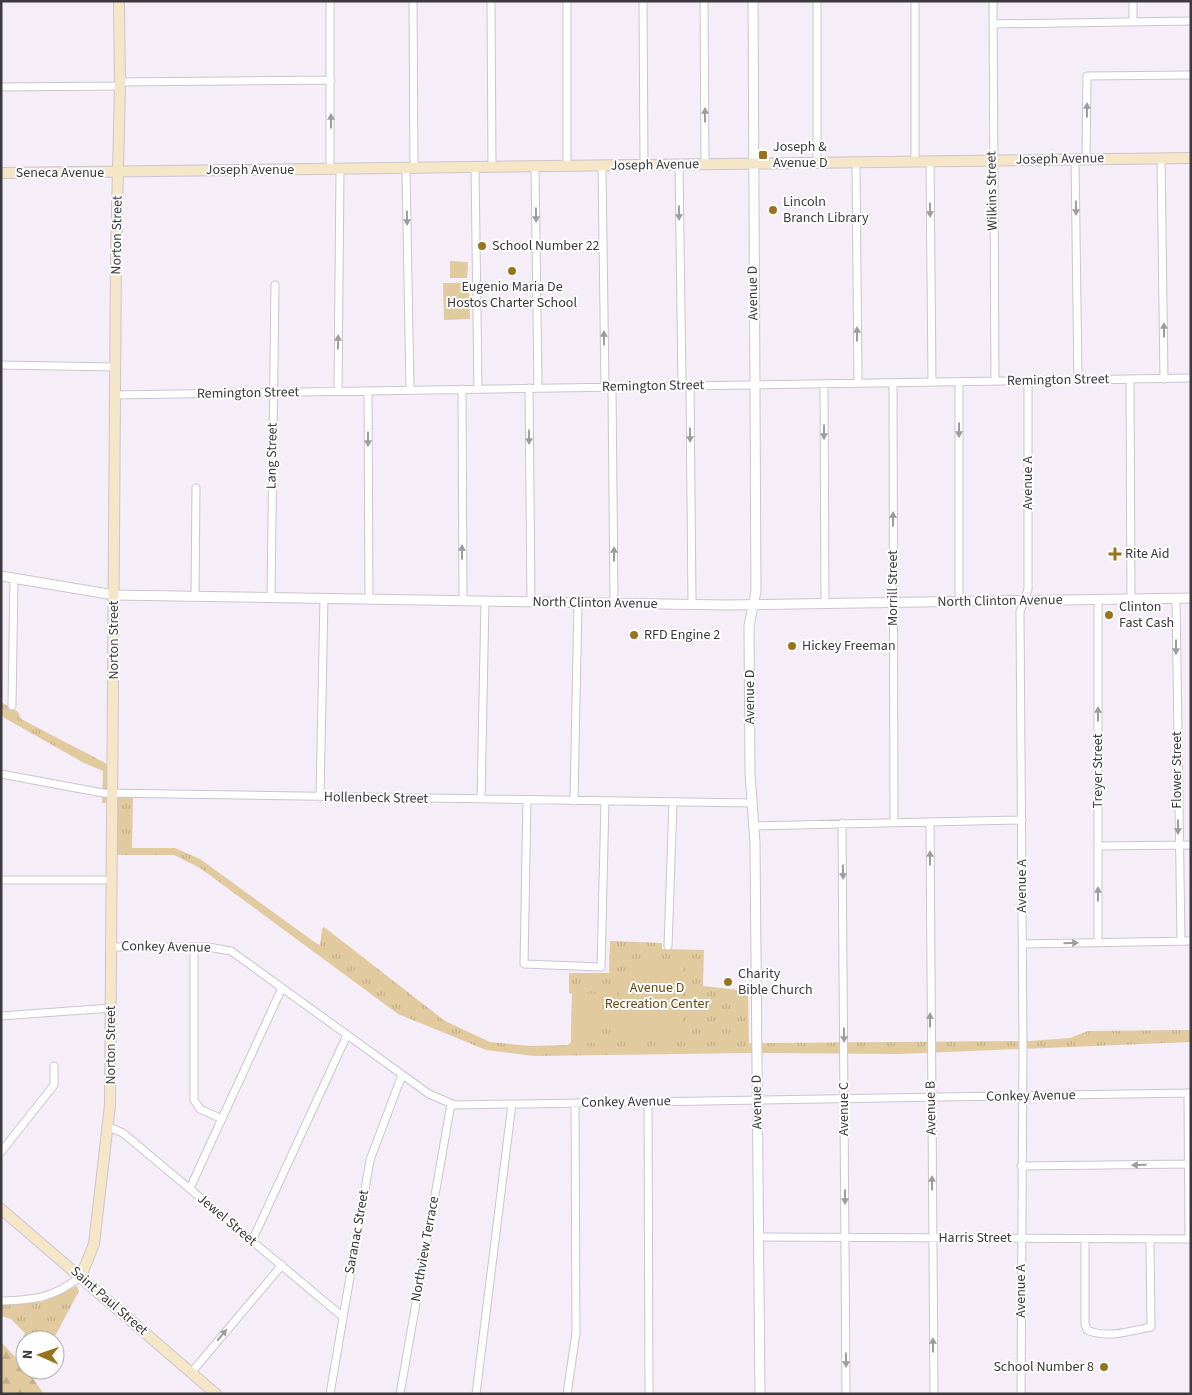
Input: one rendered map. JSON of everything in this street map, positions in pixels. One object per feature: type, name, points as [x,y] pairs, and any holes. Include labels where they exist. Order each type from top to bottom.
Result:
[{"type":"main road","name":"Norton Street","points":[[81,1276],[94,1244],[109,1127],[115,394],[120,84],[119,1]]},
{"type":"main road","name":"Joseph Avenue","points":[[119,173],[1191,158]]},
{"type":"main road","name":"Seneca Avenue","points":[[1,173],[119,173]]},
{"type":"main road","name":"Saint Paul Street","points":[[1,1209],[216,1394]]},
{"type":"street","points":[[330,1],[335,170],[338,391]]},
{"type":"street","points":[[410,390],[410,169],[413,1]]},
{"type":"street","points":[[491,1],[492,167]]},
{"type":"street","points":[[567,1],[567,166]]},
{"type":"street","points":[[643,1],[644,165]]},
{"type":"street","points":[[704,1],[705,164]]},
{"type":"street","name":"Avenue D","points":[[753,1],[756,591],[750,621],[760,1394]]},
{"type":"street","points":[[818,1],[818,163]]},
{"type":"street","points":[[915,1],[915,161]]},
{"type":"street","name":"Wilkins Street","points":[[993,1],[992,160],[995,381]]},
{"type":"street","points":[[1133,1],[1133,22]]},
{"type":"street","points":[[993,24],[1191,21]]},
{"type":"street","points":[[1086,159],[1087,76],[1191,75]]},
{"type":"street","points":[[1,87],[331,80]]},
{"type":"street","points":[[1161,158],[1164,378]]},
{"type":"street","points":[[1075,159],[1078,380]]},
{"type":"street","points":[[930,161],[932,382]]},
{"type":"street","points":[[856,163],[858,383]]},
{"type":"street","points":[[679,164],[692,604]]},
{"type":"street","points":[[535,166],[538,388]]},
{"type":"street","points":[[602,166],[614,603]]},
{"type":"street","points":[[475,167],[478,389]]},
{"type":"street","name":"Lang Street","points":[[271,598],[275,285]]},
{"type":"street","points":[[1,365],[116,367]]},
{"type":"street","name":"Remington Street","points":[[115,394],[1191,378]]},
{"type":"street","points":[[1130,379],[1131,599]]},
{"type":"street","name":"Avenue A","points":[[1021,1394],[1022,820],[1020,612],[1028,589],[1028,380]]},
{"type":"street","points":[[959,382],[960,602]]},
{"type":"street","name":"Morrill Street","points":[[893,383],[894,822]]},
{"type":"street","points":[[824,384],[825,604]]},
{"type":"street","points":[[529,388],[531,602]]},
{"type":"street","points":[[462,389],[463,601]]},
{"type":"street","points":[[368,391],[369,599]]},
{"type":"street","points":[[195,596],[196,488]]},
{"type":"street","name":"North Clinton Avenue","points":[[1,576],[114,595],[271,598],[754,605],[1191,598]]},
{"type":"street","points":[[12,706],[14,578]]},
{"type":"street","points":[[320,797],[324,598]]},
{"type":"street","name":"Flower Street","points":[[1176,598],[1178,845],[1181,941]]},
{"type":"street","name":"Treyer Street","points":[[1098,600],[1098,943]]},
{"type":"street","points":[[481,799],[485,601]]},
{"type":"street","points":[[574,801],[578,602]]},
{"type":"street","name":"Hollenbeck Street","points":[[1,774],[90,792],[112,794],[752,803]]},
{"type":"street","points":[[527,800],[524,964],[601,966],[606,801]]},
{"type":"street","points":[[668,946],[673,802]]},
{"type":"street","points":[[754,826],[1022,820]]},
{"type":"street","name":"Avenue B","points":[[930,822],[934,1394]]},
{"type":"street","name":"Avenue C","points":[[842,823],[846,1394]]},
{"type":"street","points":[[1098,846],[1191,845]]},
{"type":"street","points":[[1,880],[111,880]]},
{"type":"street","points":[[1022,944],[1191,941]]},
{"type":"street","name":"Conkey Avenue","points":[[111,947],[220,948],[236,954],[433,1097],[451,1104],[1189,1093]]},
{"type":"street","points":[[194,947],[194,1100],[197,1107],[222,1119]]},
{"type":"street","points":[[190,1188],[282,988]]},
{"type":"street","points":[[1,1016],[111,1008]]},
{"type":"street","points":[[252,1241],[347,1035]]},
{"type":"street","points":[[1,1152],[54,1085],[54,1066]]},
{"type":"street","name":"Saranac Street","points":[[330,1394],[370,1160],[402,1075]]},
{"type":"street","points":[[1189,1093],[1190,1239]]},
{"type":"street","points":[[648,1102],[649,1394]]},
{"type":"street","points":[[566,1394],[576,1333],[575,1103]]},
{"type":"street","name":"Northview Terrace","points":[[400,1394],[451,1104]]},
{"type":"street","points":[[476,1394],[512,1104]]},
{"type":"street","name":"Jewel Street","points":[[109,1127],[123,1133],[343,1317]]},
{"type":"street","points":[[1021,1166],[1188,1164]]},
{"type":"street","name":"Harris Street","points":[[758,1237],[1190,1239]]},
{"type":"street","points":[[1085,1239],[1086,1328],[1094,1334],[1122,1334],[1151,1326],[1150,1240]]},
{"type":"street","points":[[190,1373],[282,1265]]},
{"type":"street","points":[[1,1301],[43,1297],[64,1290],[81,1276]]},
{"type":"green space","points":[[450,261],[468,262],[467,278],[450,278]]},
{"type":"green space","points":[[443,283],[469,283],[470,319],[444,320]]},
{"type":"green space","name":"Avenue D Recreation Center","points":[[1,702],[18,712],[21,719],[113,767],[112,793],[133,794],[132,848],[175,848],[200,859],[320,946],[322,929],[324,927],[445,1021],[490,1042],[529,1046],[568,1045],[571,1042],[572,994],[569,993],[569,973],[609,973],[610,941],[662,943],[662,949],[704,950],[703,986],[748,991],[749,1043],[1030,1041],[1070,1038],[1088,1031],[1191,1030],[1191,1042],[898,1054],[749,1053],[534,1056],[486,1050],[398,1014],[200,868],[174,855],[112,855],[112,803],[102,803],[103,771],[84,763],[1,716]]},
{"type":"green space","name":"Avenue D Recreation Center","points":[[653,961],[683,961],[683,1036],[679,1040],[612,1039],[614,1003],[627,978]]},
{"type":"green space","points":[[572,993],[603,994],[602,1043],[571,1042]]},
{"type":"green space","points":[[77,1286],[79,1291],[58,1330],[22,1330],[11,1319],[1,1316],[1,1304],[42,1302]]},
{"type":"green space","points":[[1,1342],[15,1357],[15,1380],[34,1380],[44,1394],[1,1394]]},
{"type":"place","name":"Joseph & Avenue D","points":[[763,155]]},
{"type":"place","name":"Lincoln Branch Library","points":[[773,210]]},
{"type":"place","name":"School Number 22","points":[[482,246]]},
{"type":"place","name":"Eugenio Maria De Hostos Charter School","points":[[512,271]]},
{"type":"place","name":"Rite Aid","points":[[1115,554]]},
{"type":"place","name":"Clinton Fast Cash","points":[[1109,615]]},
{"type":"place","name":"RFD Engine 2","points":[[634,635]]},
{"type":"place","name":"Hickey Freeman","points":[[792,646]]},
{"type":"place","name":"Charity Bible Church","points":[[728,982]]},
{"type":"place","name":"School Number 8","points":[[1104,1367]]}]
